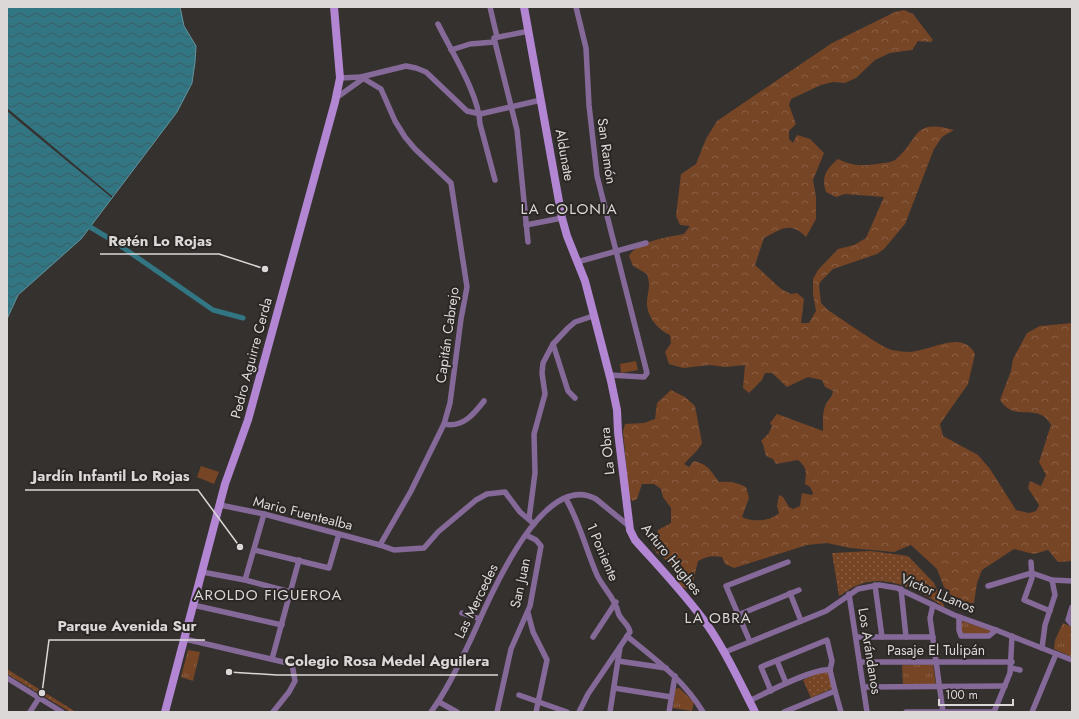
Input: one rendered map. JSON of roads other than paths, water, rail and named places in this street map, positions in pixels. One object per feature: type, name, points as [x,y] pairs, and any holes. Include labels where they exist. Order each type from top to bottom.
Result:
[{"type":"street","name":"Pedro Aguirre Cerda","points":[[165,712],[220,505],[248,420],[336,98],[340,78],[334,7]]},
{"type":"street","points":[[490,7],[496,40],[517,130],[524,181],[528,242]]},
{"type":"street","name":"Aldunate","points":[[524,7],[562,218],[567,236],[585,281],[609,375]]},
{"type":"street","name":"San Ramón","points":[[576,7],[586,48],[589,105],[597,176],[647,373],[644,377],[609,375]]},
{"type":"street","points":[[438,24],[463,72],[480,114],[480,124],[495,180]]},
{"type":"street","points":[[451,50],[470,44],[496,40],[529,31]]},
{"type":"street","points":[[340,78],[362,78],[400,66],[416,68],[426,72],[467,111],[480,114],[541,100]]},
{"type":"street","points":[[336,98],[362,78]]},
{"type":"street","name":"Capitán Cabrejo","points":[[362,78],[381,89],[395,121],[405,137],[415,149],[451,183],[454,192],[456,222],[462,247],[467,286],[450,403],[444,424],[411,491],[380,545]]},
{"type":"street","points":[[526,225],[562,218]]},
{"type":"street","points":[[577,262],[646,243]]},
{"type":"street","name":"Las Mercedes","points":[[431,712],[439,702],[504,568],[526,535],[531,521],[535,473],[534,434],[545,394],[542,373],[543,363],[553,344],[574,322],[593,316]]},
{"type":"street","points":[[553,344],[568,390],[575,398]]},
{"type":"street","name":"La Obra","points":[[609,375],[617,410],[618,432],[629,526]]},
{"type":"street","points":[[444,424],[458,425],[470,417],[484,401]]},
{"type":"street","name":"Mario Fuentealba","points":[[220,505],[264,514],[394,550],[424,548],[438,532],[476,500],[487,494],[505,492],[520,512],[531,521]]},
{"type":"street","points":[[531,521],[566,499],[581,495],[590,496],[629,526]]},
{"type":"street","name":"1 Poniente","points":[[566,499],[581,530],[597,575],[603,587],[616,602],[618,613]]},
{"type":"street","points":[[245,580],[264,514]]},
{"type":"street","name":"Arturo Hughes","points":[[629,526],[633,537],[698,612],[725,652],[755,712]]},
{"type":"street","points":[[254,550],[329,568],[339,534]]},
{"type":"street","name":"San Juan","points":[[497,712],[511,649],[518,630],[528,613],[541,546],[536,540],[526,535]]},
{"type":"street","points":[[272,659],[299,560]]},
{"type":"street","points":[[750,642],[726,586],[788,562]]},
{"type":"street","points":[[1031,562],[1032,578],[1024,600],[1050,610]]},
{"type":"street","points":[[202,572],[245,580],[290,592]]},
{"type":"street","points":[[988,586],[1032,573],[1052,580],[1072,581]]},
{"type":"street","points":[[1042,648],[1045,625],[1055,595],[1052,580]]},
{"type":"street","points":[[875,585],[882,637]]},
{"type":"street","name":"Victor LLanos","points":[[725,652],[830,609],[849,594],[863,587],[888,585],[901,589],[959,617],[1072,660]]},
{"type":"street","points":[[901,589],[906,637]]},
{"type":"street","points":[[738,615],[799,590]]},
{"type":"street","points":[[790,593],[801,621]]},
{"type":"street","name":"Los Arándanos","points":[[849,594],[867,712]]},
{"type":"street","points":[[593,638],[616,602]]},
{"type":"street","points":[[193,605],[282,625]]},
{"type":"street","points":[[933,605],[930,614],[943,712]]},
{"type":"street","points":[[1071,623],[1068,620],[1068,616],[1072,607]]},
{"type":"street","name":"1 Poniente","points":[[611,609],[618,613],[630,628],[630,632],[627,636]]},
{"type":"street","points":[[462,612],[480,620]]},
{"type":"street","points":[[528,613],[533,632],[547,660],[536,712]]},
{"type":"street","points":[[959,617],[959,630],[961,636],[989,636],[996,630]]},
{"type":"street","points":[[579,712],[588,694],[627,636],[675,676],[698,702],[703,712]]},
{"type":"street","points":[[906,712],[994,712],[1011,668],[1012,636]]},
{"type":"street","points":[[856,637],[933,637]]},
{"type":"street","points":[[184,639],[292,664],[295,680],[289,692],[273,712]]},
{"type":"street","points":[[771,691],[761,667],[827,640],[832,661],[830,670],[841,712]]},
{"type":"street","points":[[610,712],[620,646]]},
{"type":"street","points":[[1032,712],[1056,654]]},
{"type":"street","points":[[618,661],[666,668]]},
{"type":"street","points":[[777,661],[786,683]]},
{"type":"street","name":"Pasaje El Tulipán","points":[[860,662],[1012,662]]},
{"type":"street","points":[[1011,668],[1020,670]]},
{"type":"street","points":[[750,701],[786,683],[823,669],[830,670]]},
{"type":"street","points":[[668,712],[675,676]]},
{"type":"street","points":[[7,678],[62,712]]},
{"type":"street","points":[[864,688],[1005,686]]},
{"type":"street","points":[[614,688],[671,697]]},
{"type":"street","points":[[785,712],[835,691]]},
{"type":"street","points":[[519,695],[567,712]]},
{"type":"street","points":[[30,712],[39,698]]},
{"type":"street","points":[[439,702],[457,712]]},
{"type":"street","points":[[696,712],[698,702]]},
{"type":"water","points":[[7,7],[180,7],[184,26],[196,46],[192,83],[177,112],[81,239],[18,295],[7,319]]},
{"type":"waterway","points":[[90,227],[112,240],[213,310],[243,318]]},
{"type":"place","name":"Retén Lo Rojas","points":[[265,269]]},
{"type":"place","name":"Jardín Infantil Lo Rojas","points":[[240,547]]},
{"type":"place","name":"Colegio Rosa Medel Aguilera","points":[[229,672]]},
{"type":"place","name":"Parque Avenida Sur","points":[[42,693]]},
{"type":"district","name":"LA COLONIA","points":[[569,209]]},
{"type":"district","name":"AROLDO FIGUEROA","points":[[268,595]]},
{"type":"district","name":"LA OBRA","points":[[718,618]]}]
